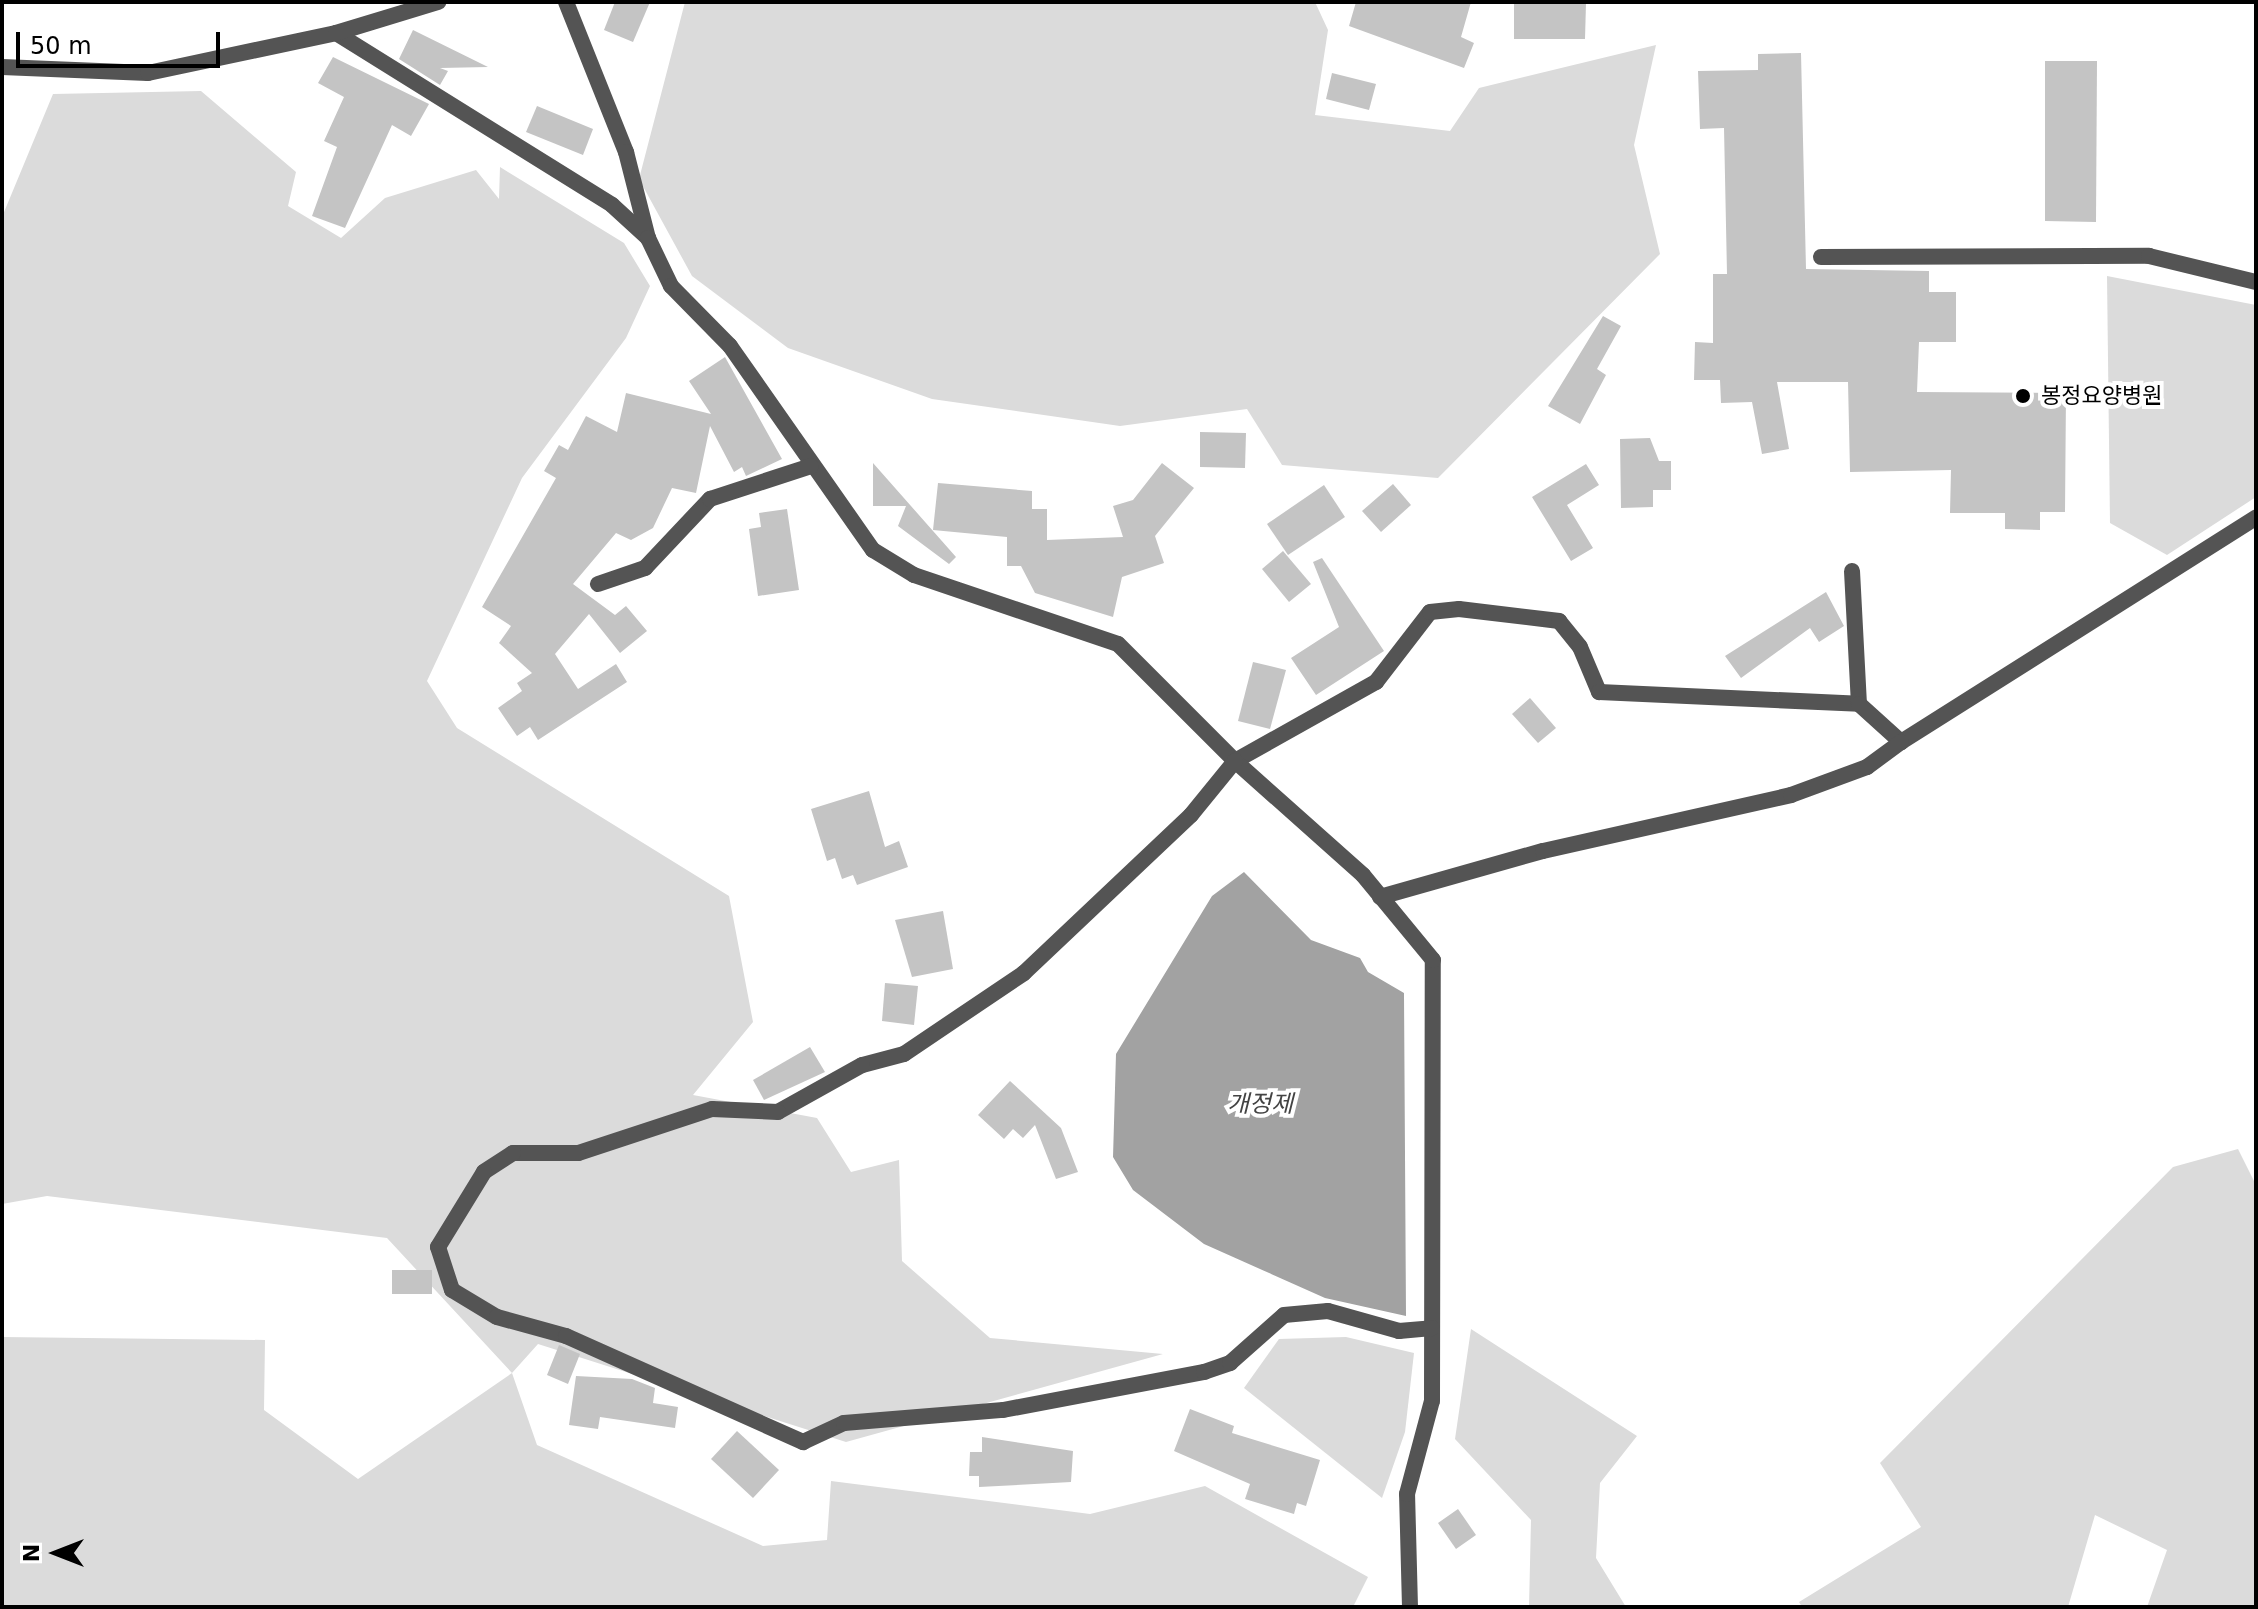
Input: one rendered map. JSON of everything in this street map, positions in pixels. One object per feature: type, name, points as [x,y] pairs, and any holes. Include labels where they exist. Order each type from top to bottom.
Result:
[{"type":"street","points":[[2,67],[148,73],[336,33],[438,2]]},
{"type":"street","points":[[566,2],[626,152],[648,238],[671,286],[730,346],[811,466],[873,550],[914,575],[1118,644],[1235,761],[1380,897],[1433,960],[1429,1421],[1407,1494],[1410,1607]]},
{"type":"street","points":[[336,33],[612,205],[648,238]]},
{"type":"street","points":[[1821,257],[2149,256],[2256,282]]},
{"type":"street","points":[[598,584],[645,568],[710,499],[811,466]]},
{"type":"street","points":[[1380,897],[1543,851],[1791,795],[1867,767],[1901,742],[2256,518]]},
{"type":"street","points":[[1852,571],[1859,704]]},
{"type":"street","points":[[1432,1328],[1399,1331],[1328,1311],[1284,1315],[1230,1363],[1204,1372],[1003,1410],[844,1423],[803,1442],[566,1336],[497,1317],[452,1290],[438,1247],[484,1172],[513,1153],[578,1153],[669,1117],[712,1109],[778,1112],[862,1065],[904,1054],[1024,973],[1191,815],[1235,761],[1376,682],[1430,612],[1459,609],[1559,621],[1580,647],[1599,692],[1859,704],[1901,742]]},
{"type":"shaded area","points":[[685,2],[1315,2],[1328,30],[1315,115],[1450,131],[1479,88],[1656,45],[1634,145],[1660,254],[1438,478],[1282,465],[1247,409],[1120,426],[932,399],[788,348],[692,276],[639,179]]},
{"type":"shaded area","points":[[201,91],[296,172],[288,206],[341,238],[385,198],[476,170],[499,199],[500,167],[624,243],[650,286],[626,338],[522,478],[427,681],[457,728],[729,896],[753,1022],[693,1095],[817,1118],[851,1172],[899,1160],[902,1261],[990,1338],[1163,1354],[846,1442],[538,1344],[512,1373],[387,1238],[47,1196],[2,1204],[2,217],[53,94]]},
{"type":"shaded area","points":[[2107,276],[2256,305],[2256,497],[2167,555],[2110,523]]},
{"type":"shaded area","points":[[2238,1149],[2256,1185],[2256,1607],[2147,1607],[2167,1550],[2095,1515],[2068,1607],[1802,1607],[1799,1602],[1921,1527],[1880,1463],[2173,1167]]},
{"type":"shaded area","points":[[1471,1329],[1637,1436],[1600,1483],[1596,1558],[1626,1607],[1529,1607],[1531,1520],[1455,1439]]},
{"type":"shaded area","points":[[2,1337],[265,1340],[264,1410],[358,1479],[512,1373],[537,1445],[763,1546],[827,1540],[831,1481],[1090,1514],[1205,1486],[1368,1577],[1353,1607],[2,1607]]},
{"type":"shaded area","points":[[1346,1337],[1414,1353],[1405,1432],[1382,1498],[1244,1388],[1279,1339]]},
{"type":"water","name":"개정제","points":[[1244,872],[1311,940],[1360,958],[1368,972],[1404,993],[1406,1316],[1325,1298],[1204,1244],[1133,1190],[1113,1157],[1116,1054],[1212,896]]},
{"type":"building","points":[[615,2],[650,2],[633,42],[604,30]]},
{"type":"building","points":[[1356,2],[1471,2],[1461,37],[1474,43],[1464,68],[1349,26]]},
{"type":"building","points":[[1514,2],[1586,3],[1585,39],[1514,39]]},
{"type":"building","points":[[413,30],[488,67],[440,68],[448,71],[440,85],[399,59]]},
{"type":"building","points":[[1801,53],[1806,269],[1929,271],[1929,292],[1956,292],[1956,342],[1919,342],[1917,392],[2066,393],[2065,512],[2040,512],[2040,530],[2005,529],[2005,513],[1950,513],[1951,470],[1850,472],[1848,382],[1777,382],[1789,449],[1762,454],[1752,402],[1721,403],[1720,380],[1694,380],[1695,342],[1713,343],[1713,274],[1727,274],[1724,128],[1700,129],[1698,71],[1758,70],[1758,54]]},
{"type":"building","points":[[333,57],[429,104],[411,136],[392,125],[345,228],[312,216],[337,147],[324,141],[344,97],[318,83]]},
{"type":"building","points":[[2045,61],[2097,61],[2096,222],[2045,221]]},
{"type":"building","points":[[1332,73],[1376,84],[1369,110],[1326,99]]},
{"type":"building","points":[[537,106],[593,129],[583,155],[526,132]]},
{"type":"building","points":[[1603,316],[1621,326],[1597,369],[1606,375],[1580,424],[1548,406]]},
{"type":"building","points":[[725,357],[782,459],[746,476],[742,467],[734,472],[710,426],[696,493],[672,488],[653,528],[631,540],[616,533],[573,584],[615,615],[626,606],[647,631],[620,653],[589,614],[555,654],[578,689],[616,664],[627,682],[538,740],[530,727],[517,736],[498,708],[522,691],[517,683],[532,673],[499,643],[511,626],[482,607],[556,478],[544,471],[559,445],[568,450],[586,416],[617,432],[626,393],[711,414],[689,381]]},
{"type":"building","points":[[1200,432],[1246,433],[1245,468],[1200,467]]},
{"type":"building","points":[[1650,438],[1659,461],[1671,461],[1671,490],[1653,490],[1653,507],[1621,508],[1620,439]]},
{"type":"building","points":[[873,463],[956,557],[949,564],[898,526],[906,506],[873,506]]},
{"type":"building","points":[[1162,463],[1194,488],[1155,536],[1164,563],[1122,577],[1113,617],[1035,593],[1021,566],[1007,566],[1007,537],[933,530],[938,483],[1032,491],[1032,509],[1047,509],[1047,540],[1123,537],[1113,506],[1133,500]]},
{"type":"building","points":[[1586,464],[1599,485],[1567,505],[1593,548],[1571,561],[1532,497]]},
{"type":"building","points":[[1393,484],[1411,505],[1381,532],[1362,511]]},
{"type":"building","points":[[1324,485],[1345,517],[1288,555],[1267,524]]},
{"type":"building","points":[[787,509],[799,590],[758,596],[749,529],[761,527],[759,513]]},
{"type":"building","points":[[1283,551],[1311,584],[1289,602],[1262,569]]},
{"type":"building","points":[[1322,558],[1384,651],[1316,695],[1291,658],[1339,627],[1313,562]]},
{"type":"building","points":[[1826,592],[1844,626],[1819,642],[1810,628],[1741,678],[1725,656]]},
{"type":"building","points":[[1253,662],[1286,670],[1270,729],[1238,721]]},
{"type":"building","points":[[1530,698],[1556,728],[1538,743],[1512,714]]},
{"type":"building","points":[[869,791],[885,847],[899,841],[908,867],[857,885],[853,875],[842,879],[835,858],[827,861],[811,809]]},
{"type":"building","points":[[943,911],[953,969],[912,977],[895,920]]},
{"type":"building","points":[[885,983],[918,986],[914,1025],[882,1021]]},
{"type":"building","points":[[810,1047],[825,1072],[764,1100],[753,1080]]},
{"type":"building","points":[[1010,1081],[1061,1128],[1078,1172],[1056,1179],[1035,1125],[1023,1138],[1013,1129],[1004,1139],[978,1115]]},
{"type":"building","points":[[392,1270],[432,1270],[432,1294],[392,1294]]},
{"type":"building","points":[[559,1345],[580,1354],[568,1384],[547,1375]]},
{"type":"building","points":[[576,1376],[632,1379],[655,1388],[653,1403],[678,1407],[675,1428],[600,1417],[598,1429],[569,1425]]},
{"type":"building","points":[[1190,1409],[1234,1426],[1232,1433],[1320,1460],[1306,1506],[1297,1503],[1294,1514],[1245,1499],[1250,1484],[1174,1451]]},
{"type":"building","points":[[737,1431],[779,1470],[753,1498],[711,1459]]},
{"type":"building","points":[[982,1437],[1073,1451],[1071,1482],[979,1487],[979,1476],[969,1476],[970,1452],[982,1452]]},
{"type":"building","points":[[1458,1509],[1476,1535],[1456,1549],[1438,1523]]},
{"type":"place","name":"봉정요양병원","points":[[2023,396]]}]
